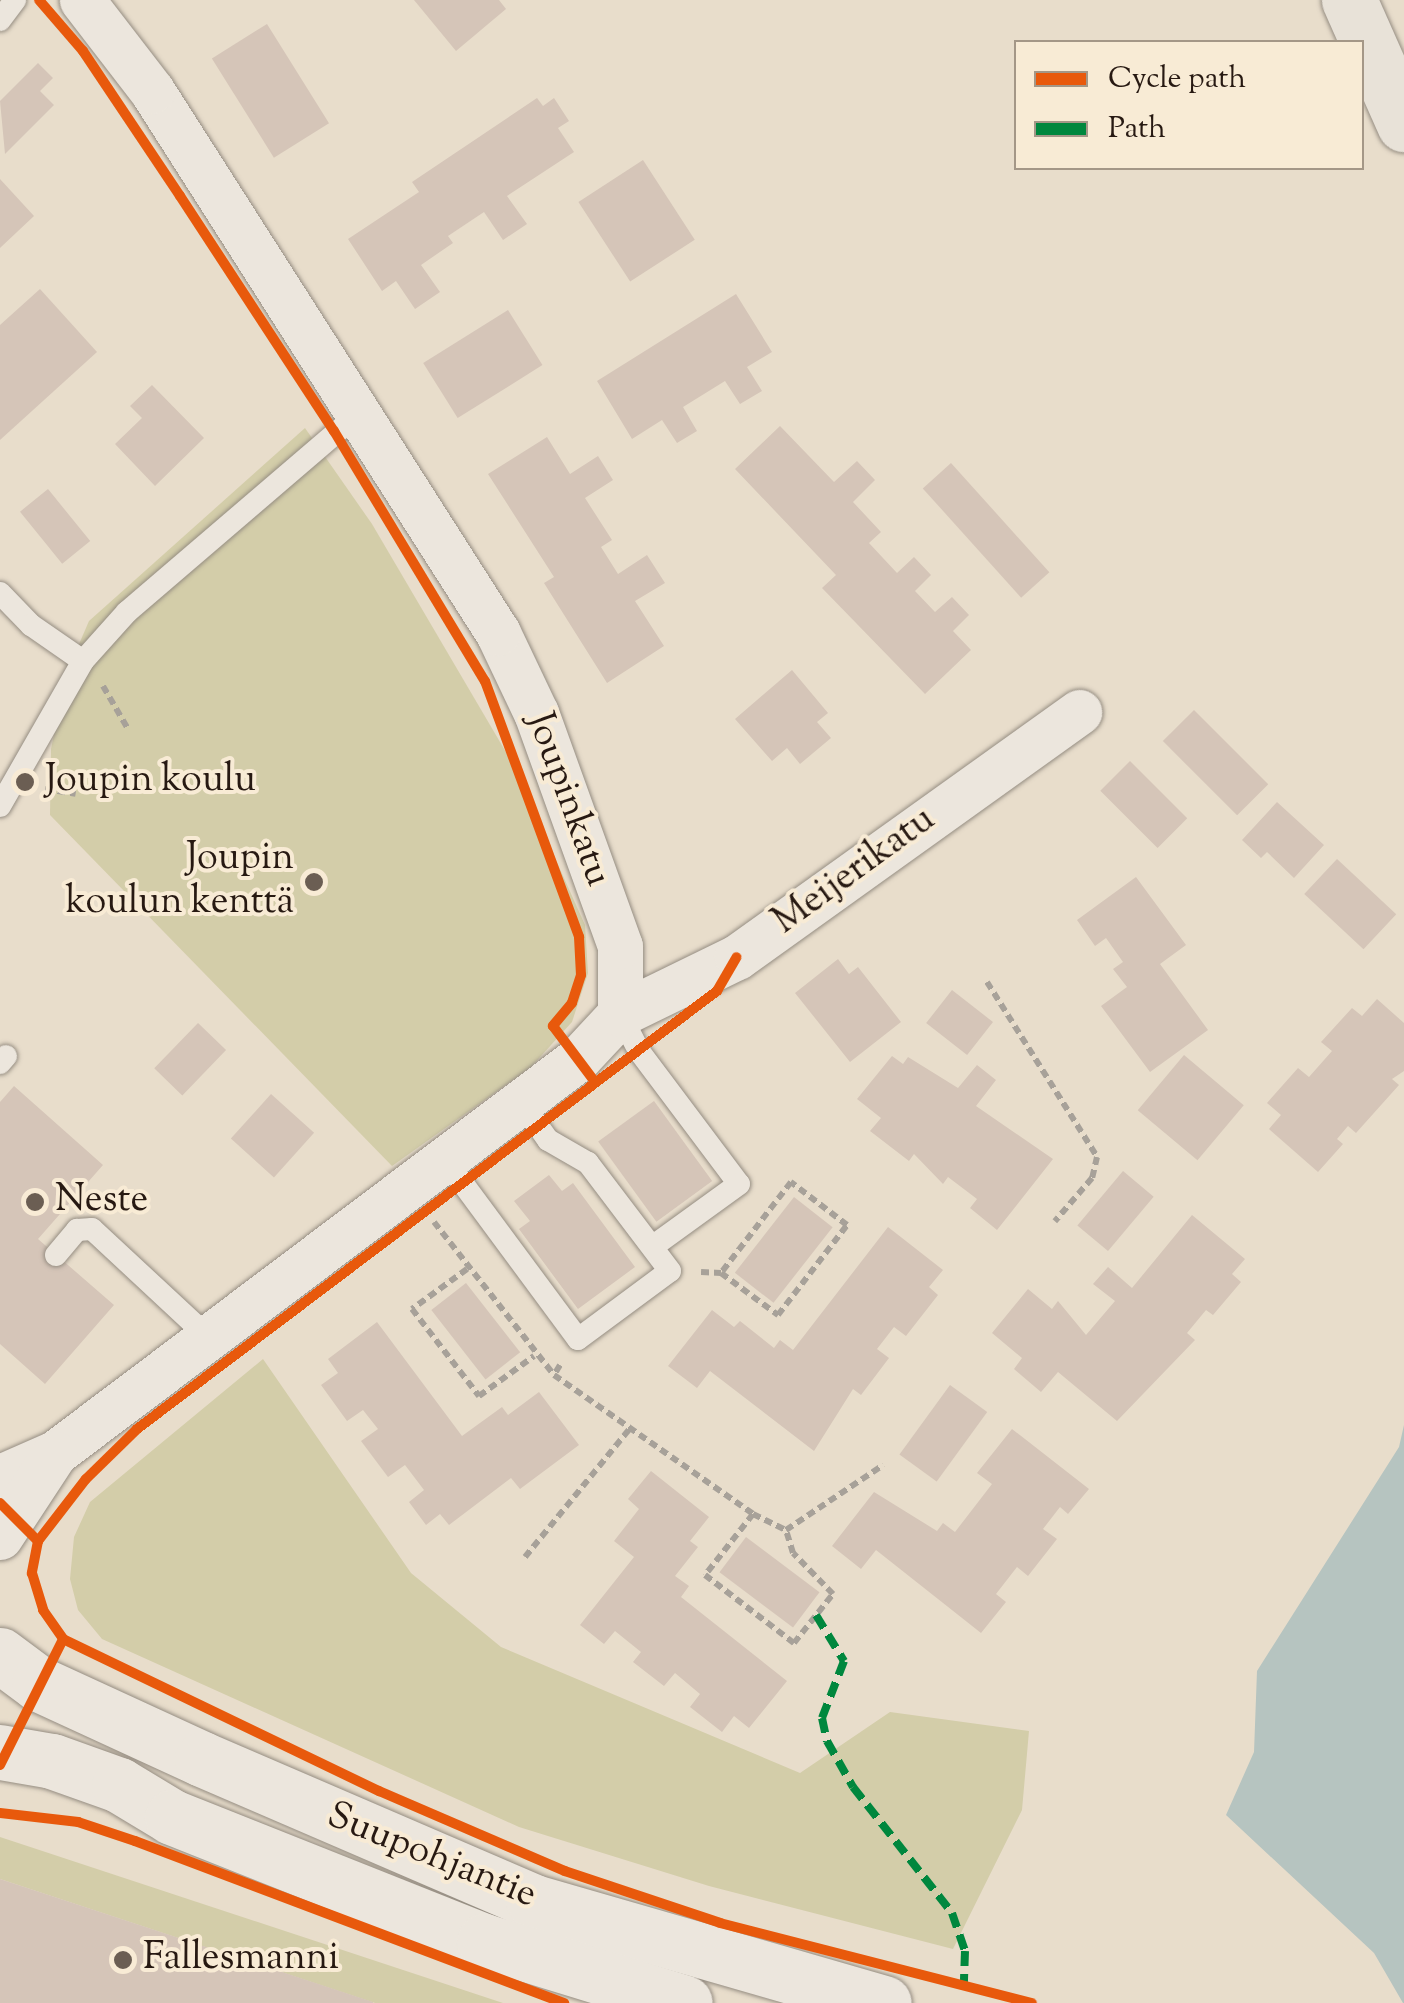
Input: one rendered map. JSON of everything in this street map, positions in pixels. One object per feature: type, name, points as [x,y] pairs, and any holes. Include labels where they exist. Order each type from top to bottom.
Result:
[{"type":"highway","points":[[1349,0],[1404,124]]},
{"type":"main road","name":"Suupohjantie","points":[[0,1655],[39,1684],[534,1902],[884,2003]]},
{"type":"main road","name":"Suupohjantie","points":[[0,1752],[52,1761],[119,1785],[172,1817],[484,1941],[685,2003]]},
{"type":"main road","points":[[0,1783],[172,1817]]},
{"type":"street","name":"Joupinkatu","points":[[82,0],[152,91],[498,632],[536,713],[620,946],[620,1014]]},
{"type":"street","name":"Meijerikatu","points":[[620,1014],[737,957],[1080,712]]},
{"type":"street","points":[[0,1476],[54,1453],[205,1334],[454,1171],[521,1102],[578,1059],[620,1014]]},
{"type":"street","points":[[0,1537],[54,1453]]},
{"type":"lane","points":[[0,20],[16,0]]},
{"type":"lane","points":[[0,806],[83,662],[128,612],[358,414]]},
{"type":"lane","points":[[0,592],[30,625],[83,662]]},
{"type":"lane","points":[[620,1014],[639,1051],[739,1184],[652,1247]]},
{"type":"lane","points":[[454,1171],[578,1339],[670,1271],[588,1163],[548,1140],[521,1102]]},
{"type":"lane","points":[[56,1255],[76,1230],[92,1229],[205,1334]]},
{"type":"path","points":[[83,662],[128,729]]},
{"type":"path","points":[[986,982],[1097,1158],[1092,1178],[1054,1222]]},
{"type":"path","points":[[412,1224],[427,1212],[454,1171]]},
{"type":"path","points":[[670,1271],[721,1273],[778,1315],[846,1224],[791,1182],[721,1273]]},
{"type":"path","points":[[427,1212],[534,1356],[554,1375],[753,1514],[786,1530],[793,1553],[834,1594],[794,1643],[705,1575],[753,1514]]},
{"type":"path","points":[[467,1269],[412,1309],[479,1396],[534,1356]]},
{"type":"path","points":[[554,1375],[578,1339]]},
{"type":"path","points":[[525,1557],[631,1427]]},
{"type":"path","points":[[786,1530],[883,1464]]},
{"type":"shaded area","points":[[305,428],[372,524],[513,764],[585,925],[588,973],[572,1022],[531,1067],[392,1166],[50,815],[51,749],[67,672],[89,621]]},
{"type":"shaded area","points":[[263,1359],[411,1573],[501,1647],[800,1773],[890,1712],[1029,1731],[1022,1810],[953,1949],[709,1886],[519,1827],[102,1639],[78,1610],[70,1579],[74,1537],[90,1502]]},
{"type":"shaded area","points":[[1404,1425],[1403,2003],[1374,1953],[1226,1815],[1254,1752],[1257,1671],[1399,1447]]},
{"type":"shaded area","points":[[0,1837],[503,2003],[375,2003],[0,1879]]},
{"type":"building","points":[[414,0],[499,0],[506,9],[456,51]]},
{"type":"building","points":[[267,24],[329,123],[274,158],[212,58]]},
{"type":"building","points":[[38,63],[53,78],[40,91],[54,105],[5,154],[0,101]]},
{"type":"building","points":[[537,98],[543,106],[554,98],[569,121],[558,128],[574,152],[507,196],[527,224],[503,240],[484,212],[448,236],[453,243],[421,265],[440,292],[415,309],[396,281],[382,291],[348,239],[419,192],[412,182]]},
{"type":"building","points":[[643,160],[695,240],[630,282],[578,202]]},
{"type":"building","points":[[0,179],[34,216],[0,248]]},
{"type":"building","points":[[40,289],[97,352],[0,440],[0,325]]},
{"type":"building","points":[[736,294],[772,352],[747,367],[762,391],[740,404],[725,381],[683,407],[697,431],[677,443],[662,420],[632,439],[597,381]]},
{"type":"building","points":[[508,310],[542,365],[458,418],[423,363]]},
{"type":"building","points":[[152,385],[204,438],[155,486],[115,444],[142,418],[130,406]]},
{"type":"building","points":[[780,426],[834,482],[857,461],[875,480],[853,502],[881,532],[869,543],[897,573],[914,557],[931,575],[915,591],[935,612],[952,597],[969,615],[953,631],[971,650],[925,694],[822,588],[836,575],[735,469]]},
{"type":"building","points":[[547,437],[570,474],[598,456],[613,480],[585,498],[612,540],[601,547],[618,574],[647,555],[665,583],[635,601],[664,646],[607,683],[544,583],[554,577],[488,474]]},
{"type":"building","points":[[951,463],[1049,572],[1021,598],[923,488]]},
{"type":"building","points":[[48,489],[90,541],[62,564],[20,512]]},
{"type":"building","points":[[792,670],[828,713],[817,722],[831,738],[800,764],[787,748],[772,761],[735,719]]},
{"type":"building","points":[[1194,710],[1268,784],[1237,815],[1163,741]]},
{"type":"building","points":[[1130,761],[1187,818],[1158,848],[1100,791]]},
{"type":"building","points":[[1277,802],[1324,845],[1294,878],[1267,852],[1261,858],[1242,840]]},
{"type":"building","points":[[1337,859],[1396,914],[1364,949],[1304,894]]},
{"type":"building","points":[[1136,877],[1186,945],[1160,964],[1208,1030],[1150,1072],[1101,1006],[1127,987],[1113,969],[1123,962],[1106,938],[1095,946],[1077,920]]},
{"type":"building","points":[[838,959],[849,974],[858,967],[901,1022],[850,1062],[795,993]]},
{"type":"building","points":[[952,990],[993,1022],[967,1055],[926,1023]]},
{"type":"building","points":[[1377,999],[1404,1023],[1404,1071],[1392,1079],[1399,1085],[1356,1133],[1348,1126],[1337,1139],[1343,1144],[1318,1172],[1269,1129],[1281,1115],[1267,1103],[1298,1068],[1309,1077],[1332,1051],[1321,1042],[1352,1008],[1362,1016]]},
{"type":"building","points":[[198,1023],[226,1050],[182,1095],[154,1068]]},
{"type":"building","points":[[1184,1055],[1244,1105],[1197,1160],[1138,1110]]},
{"type":"building","points":[[892,1056],[903,1064],[908,1057],[958,1088],[977,1065],[996,1080],[976,1106],[1053,1159],[997,1230],[970,1208],[977,1199],[948,1177],[943,1184],[914,1154],[909,1161],[870,1131],[881,1118],[857,1099]]},
{"type":"building","name":"Neste","points":[[14,1086],[103,1165],[38,1239],[114,1305],[45,1384],[0,1344],[0,1102]]},
{"type":"building","points":[[271,1094],[314,1133],[274,1177],[231,1139]]},
{"type":"building","points":[[654,1101],[712,1181],[656,1222],[598,1142]]},
{"type":"building","points":[[1123,1171],[1154,1197],[1108,1251],[1077,1225]]},
{"type":"building","points":[[549,1175],[562,1191],[573,1183],[635,1267],[578,1309],[519,1229],[530,1221],[514,1201]]},
{"type":"building","points":[[794,1197],[833,1227],[774,1303],[735,1273]]},
{"type":"building","points":[[1192,1215],[1245,1259],[1232,1274],[1241,1282],[1213,1315],[1206,1310],[1187,1333],[1195,1340],[1117,1421],[1058,1372],[1041,1392],[1014,1369],[1022,1358],[992,1333],[1028,1289],[1052,1309],[1058,1301],[1086,1335],[1115,1301],[1093,1284],[1108,1267],[1132,1288]]},
{"type":"building","points":[[888,1227],[943,1270],[929,1287],[938,1295],[906,1336],[894,1327],[877,1349],[889,1358],[861,1395],[853,1389],[814,1451],[710,1371],[697,1388],[668,1366],[712,1310],[734,1327],[740,1321],[774,1348],[780,1340],[793,1350]]},
{"type":"building","points":[[466,1283],[520,1352],[486,1379],[431,1310]]},
{"type":"building","points":[[377,1322],[462,1436],[502,1407],[508,1415],[539,1392],[579,1445],[520,1489],[511,1478],[449,1525],[440,1514],[426,1525],[409,1502],[424,1490],[405,1465],[388,1477],[361,1441],[378,1429],[363,1410],[347,1421],[321,1385],[338,1373],[328,1359]]},
{"type":"building","points":[[950,1385],[987,1412],[937,1482],[899,1455]]},
{"type":"building","points":[[1012,1429],[1089,1489],[1068,1514],[1060,1507],[1043,1529],[1057,1539],[1028,1576],[1017,1567],[996,1594],[1006,1602],[981,1633],[876,1550],[861,1569],[832,1546],[874,1492],[937,1531],[943,1523],[955,1532],[992,1484],[977,1473]]},
{"type":"building","points":[[651,1471],[709,1517],[690,1541],[698,1547],[675,1576],[689,1586],[681,1597],[787,1681],[749,1728],[734,1716],[722,1732],[690,1707],[700,1694],[675,1673],[664,1686],[633,1662],[641,1652],[615,1631],[604,1644],[580,1625],[634,1557],[614,1541],[639,1509],[628,1499]]},
{"type":"building","points":[[746,1537],[819,1592],[793,1628],[720,1572]]},
{"type":"building","name":"Fallesmanni","points":[[0,1879],[373,2002],[373,2003],[0,2003]]},
{"type":"marked path","points":[[816,1615],[844,1661],[822,1718],[827,1741],[853,1787],[952,1913],[965,1951],[964,1986]]},
{"type":"cycle path","points":[[39,0],[83,51],[334,431],[485,681],[579,937],[581,975],[572,1003],[553,1026],[595,1082]]},
{"type":"cycle path","points":[[38,1541],[86,1479],[137,1429],[717,991],[737,957]]},
{"type":"cycle path","points":[[0,1503],[38,1541],[32,1573],[43,1610],[63,1639],[379,1791],[565,1871],[720,1923],[1032,2003]]},
{"type":"cycle path","points":[[0,1765],[63,1639]]},
{"type":"cycle path","points":[[0,1813],[78,1822],[135,1841],[564,2003]]},
{"type":"place","name":"Joupin koulu","points":[[25,782]]},
{"type":"place","name":"Joupin koulun kenttä","points":[[314,882]]},
{"type":"place","name":"Neste","points":[[35,1202]]},
{"type":"place","name":"Fallesmanni","points":[[123,1960]]}]
